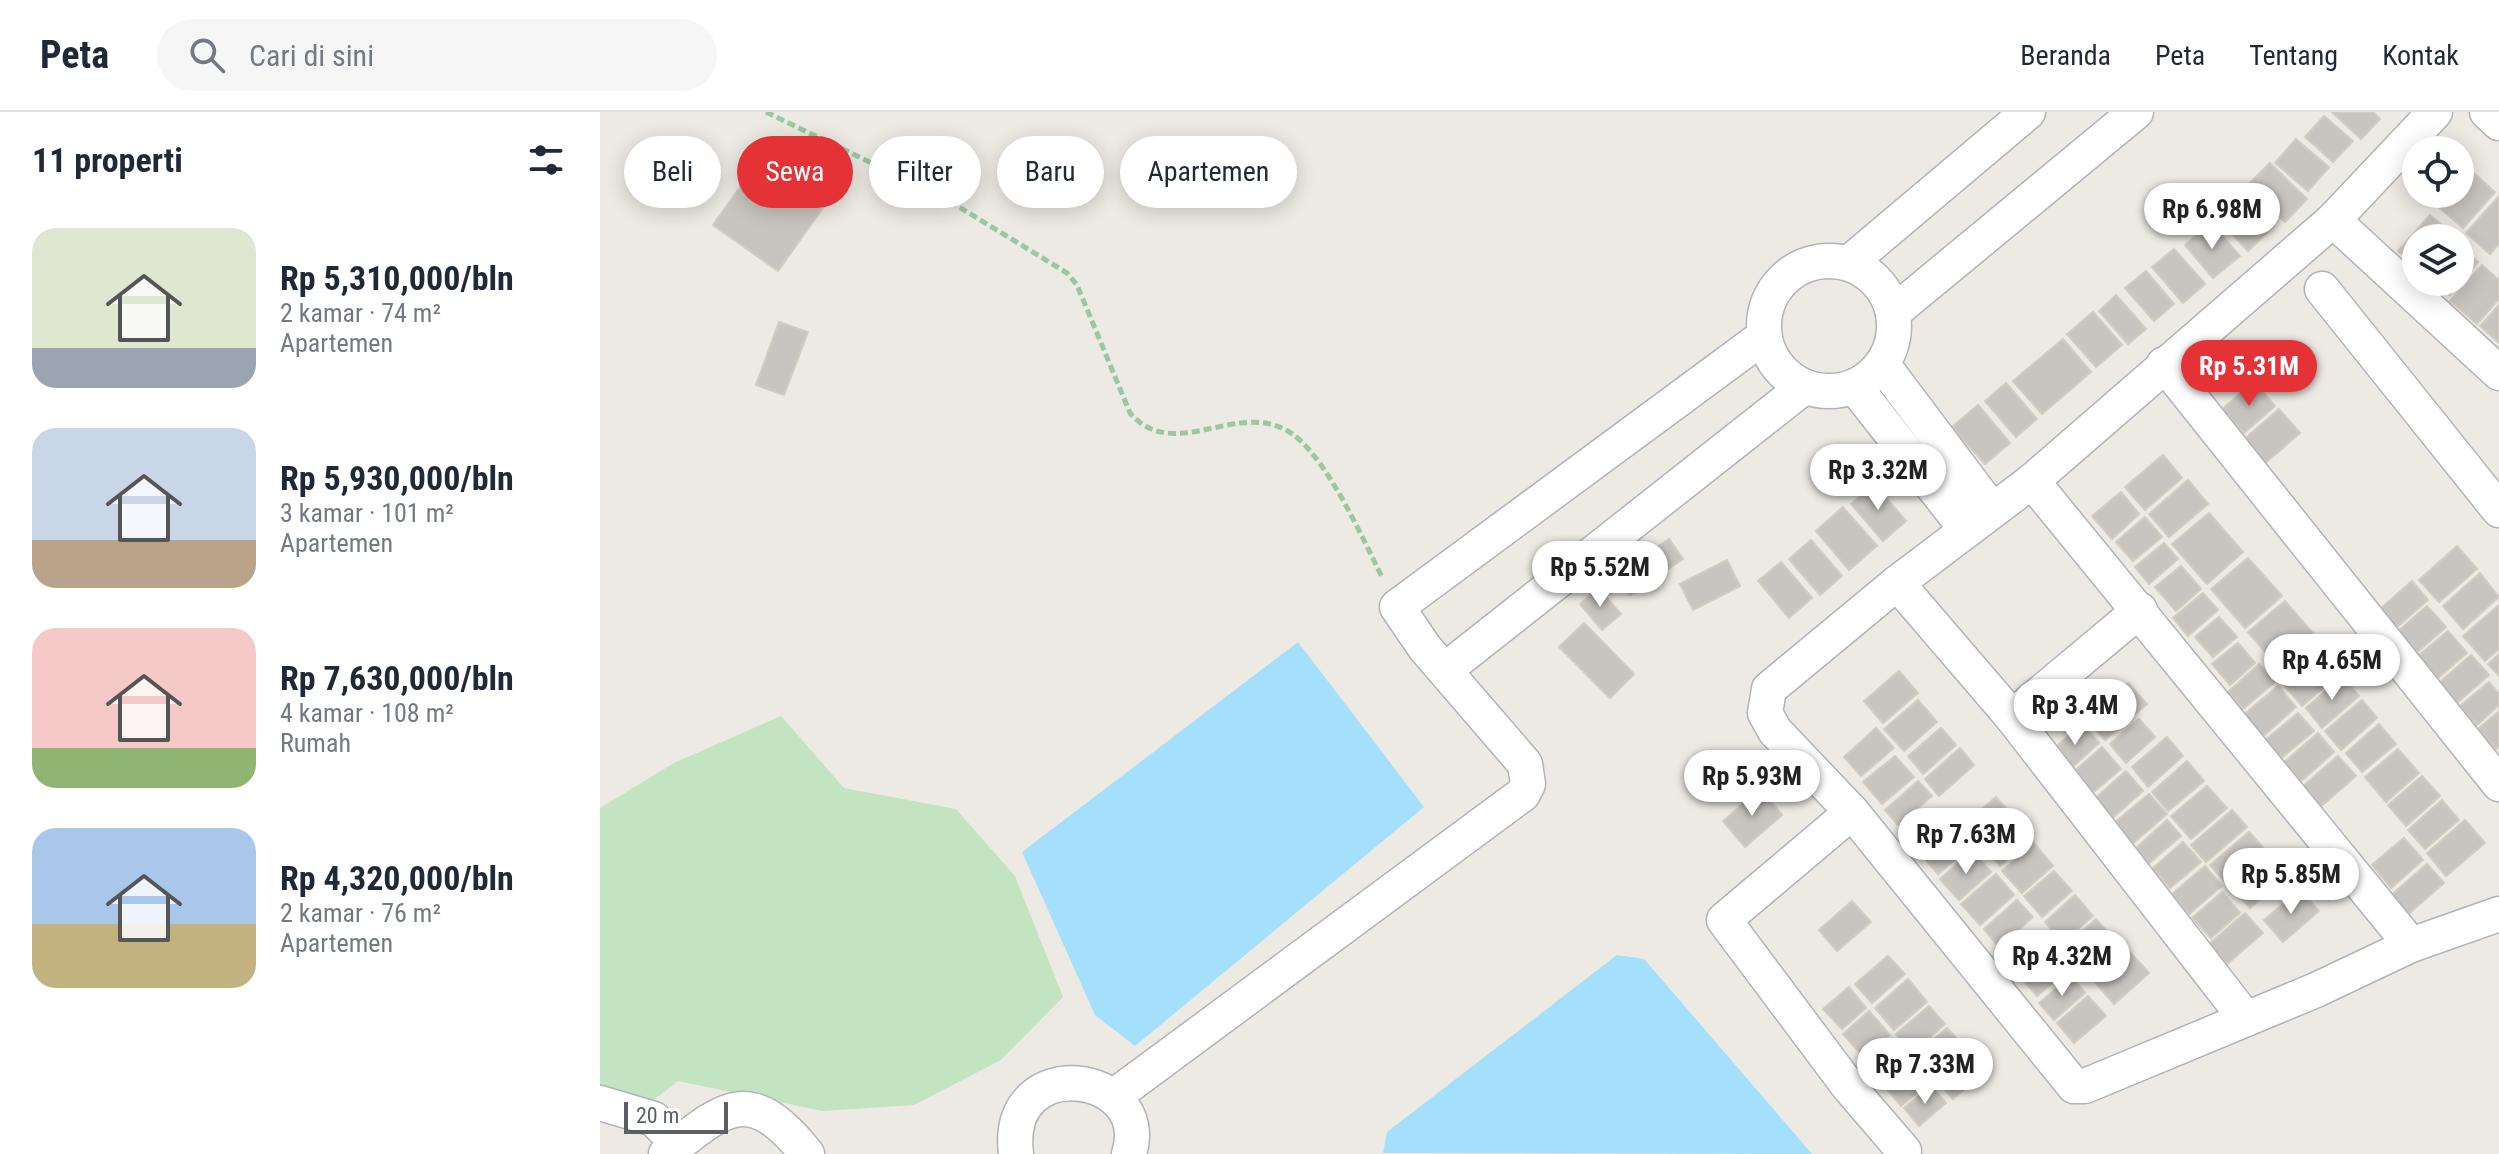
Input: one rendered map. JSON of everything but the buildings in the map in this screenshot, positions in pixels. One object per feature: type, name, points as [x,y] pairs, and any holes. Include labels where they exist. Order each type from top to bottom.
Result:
[{"type":"street","points":[[1849,263],[2028,112]]},
{"type":"street","points":[[1894,312],[2136,112]]},
{"type":"street","points":[[2435,112],[2333,220],[2032,481],[1897,583],[1769,689],[1765,713],[1775,731],[1852,812],[2074,1086],[2085,1086],[2246,1019],[2411,945],[2499,914]]},
{"type":"street","points":[[2487,112],[2499,123]]},
{"type":"street","points":[[2333,220],[2499,373]]},
{"type":"street","points":[[1815,261],[1849,263],[1878,281],[1894,312],[1894,339],[1883,365],[1855,387],[1830,392],[1804,387],[1777,367],[1763,337],[1766,303],[1785,276],[1815,261]]},
{"type":"street","points":[[2322,289],[2499,510]]},
{"type":"street","points":[[1113,1097],[1523,794],[1528,784],[1525,764],[1445,670],[1397,607],[1763,337]]},
{"type":"street","points":[[2164,364],[2499,784]]},
{"type":"street","points":[[1883,365],[1980,520]]},
{"type":"street","points":[[1445,670],[1804,387]]},
{"type":"street","points":[[1855,387],[1980,520]]},
{"type":"street","points":[[2032,481],[2411,945]]},
{"type":"street","points":[[1897,583],[2012,717],[2246,1019]]},
{"type":"street","points":[[2012,717],[2140,610]]},
{"type":"street","points":[[1852,812],[1724,920],[1849,1087],[1904,1151]]},
{"type":"street","points":[[1016,1154],[1014,1134],[1022,1109],[1040,1091],[1065,1081],[1091,1083],[1113,1097],[1128,1118],[1132,1144],[1129,1154]]},
{"type":"street","points":[[600,1103],[654,1119],[672,1149],[719,1112],[741,1108],[761,1112],[784,1126],[807,1154]]},
{"type":"path","points":[[766,112],[946,199],[1067,273],[1077,285],[1130,413],[1140,425],[1155,433],[1173,435],[1261,421],[1297,437],[1348,510],[1397,607]]},
{"type":"green space","points":[[781,716],[844,788],[956,809],[1015,876],[1063,997],[1001,1060],[914,1105],[823,1111],[678,1081],[646,1106],[600,1089],[600,808],[674,763]]},
{"type":"water","points":[[1298,642],[1424,807],[1135,1046],[1095,1015],[1022,852]]},
{"type":"water","points":[[1617,955],[1644,959],[1812,1154],[1383,1153],[1387,1132]]}]
